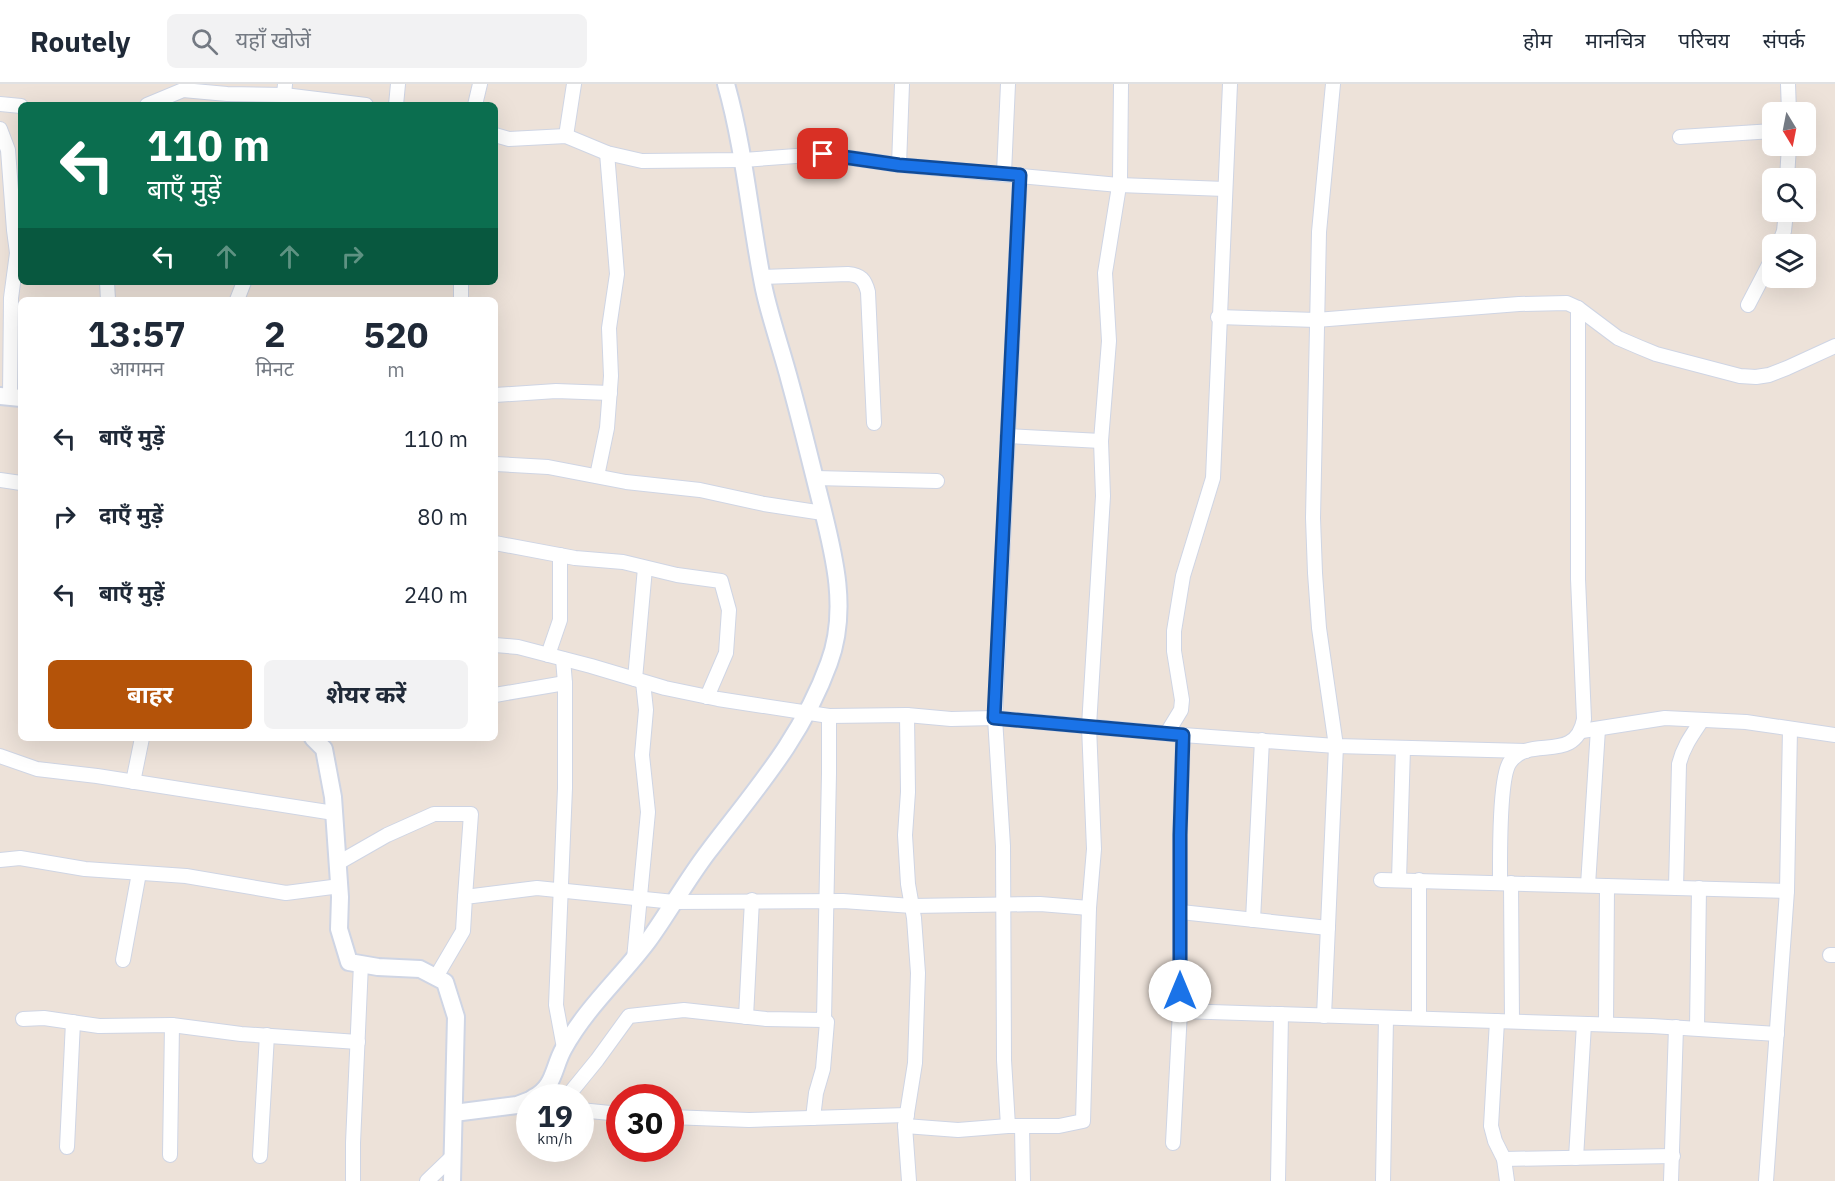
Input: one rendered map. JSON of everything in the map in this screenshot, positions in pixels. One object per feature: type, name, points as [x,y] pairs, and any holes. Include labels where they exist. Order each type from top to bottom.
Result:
[{"type":"street","points":[[396,102],[398,84]]},
{"type":"street","points":[[476,102],[480,84]]},
{"type":"street","points":[[566,136],[574,84]]},
{"type":"street","points":[[549,1084],[564,1048],[583,1018],[634,959],[697,867],[792,742],[830,662],[837,635],[839,598],[833,554],[762,277],[743,160],[726,84]]},
{"type":"street","points":[[899,165],[902,84]]},
{"type":"street","points":[[1004,173],[1008,84]]},
{"type":"street","points":[[684,1118],[906,1120],[958,1130],[1059,1126],[1083,1121],[1089,908],[1094,849],[1089,726],[1103,496],[1101,441],[1109,341],[1105,273],[1119,184],[1121,84]]},
{"type":"street","points":[[1167,734],[1181,710],[1182,700],[1174,651],[1174,631],[1183,576],[1213,478],[1218,317],[1230,84]]},
{"type":"street","points":[[1324,1016],[1336,746],[1319,628],[1313,518],[1319,232],[1333,84]]},
{"type":"street","points":[[1788,84],[1789,102]]},
{"type":"street","points":[[151,102],[166,90],[227,94],[284,90],[350,102]]},
{"type":"street","points":[[0,104],[18,106]]},
{"type":"street","points":[[0,129],[8,150],[18,253],[11,298],[10,397]]},
{"type":"street","points":[[1680,137],[1762,132]]},
{"type":"street","points":[[498,136],[509,139],[566,136],[607,153],[642,161],[743,160],[823,154],[899,165],[1119,184],[1225,189]]},
{"type":"street","points":[[597,476],[607,428],[610,393],[609,328],[616,274],[607,153]]},
{"type":"street","points":[[1020,175],[994,718],[1003,846],[1004,1060],[1023,1181]]},
{"type":"street","points":[[762,277],[848,274],[862,278],[868,292],[874,423]]},
{"type":"street","points":[[1748,305],[1762,278]]},
{"type":"street","points":[[1218,317],[1316,320],[1540,303],[1567,303],[1629,343],[1656,354],[1740,376],[1769,375],[1835,346]]},
{"type":"street","points":[[498,645],[518,647],[707,697],[807,714],[907,715],[951,719],[994,718],[1167,734],[1336,746],[1526,751],[1568,744],[1582,731],[1584,719],[1578,579],[1578,308]]},
{"type":"street","points":[[498,395],[556,391],[610,393]]},
{"type":"street","points":[[1007,436],[1101,441]]},
{"type":"street","points":[[498,464],[548,467],[626,482],[700,490],[764,504],[823,513]]},
{"type":"street","points":[[815,478],[937,481]]},
{"type":"street","points":[[0,480],[18,483]]},
{"type":"street","points":[[498,544],[560,555],[623,562],[677,576],[721,581],[729,609],[726,653],[707,697]]},
{"type":"street","points":[[548,655],[560,620],[560,555]]},
{"type":"street","points":[[634,959],[648,812],[642,755],[646,710],[639,680],[645,568]]},
{"type":"street","points":[[563,659],[565,788],[556,1005],[564,1048]]},
{"type":"street","points":[[498,694],[565,683]]},
{"type":"street","points":[[907,715],[908,792],[905,835],[918,973],[915,1063],[906,1120],[909,1181]]},
{"type":"street","points":[[813,1118],[816,1093],[823,1069],[827,1022],[824,1020],[829,716]]},
{"type":"street","points":[[1582,731],[1665,718],[1746,722],[1835,735]]},
{"type":"street","points":[[1676,888],[1679,764],[1687,741],[1702,720]]},
{"type":"street","points":[[1588,885],[1598,729]]},
{"type":"street","points":[[1766,1181],[1787,891],[1791,729]]},
{"type":"street","points":[[1173,1143],[1180,1011],[1180,835],[1183,735]]},
{"type":"street","points":[[1253,920],[1262,740]]},
{"type":"street","points":[[133,782],[140,741]]},
{"type":"street","points":[[316,741],[324,749],[334,813],[339,886],[339,929],[350,962],[378,967],[420,969],[436,977],[445,982],[456,1017],[452,1181]]},
{"type":"street","points":[[1399,880],[1403,747]]},
{"type":"street","points":[[1512,1021],[1501,825],[1505,776],[1509,762],[1526,751]]},
{"type":"street","points":[[0,756],[37,769],[334,813]]},
{"type":"street","points":[[338,863],[387,835],[434,814],[471,814],[463,931],[436,977]]},
{"type":"street","points":[[0,860],[20,858],[85,869],[186,876],[286,893],[339,886]]},
{"type":"street","points":[[123,960],[139,873]]},
{"type":"street","points":[[1381,880],[1787,891]]},
{"type":"street","points":[[1419,880],[1419,1018]]},
{"type":"street","points":[[1606,1024],[1607,886]]},
{"type":"street","points":[[465,897],[537,888],[674,902],[827,901],[912,906],[1040,904],[1089,908]]},
{"type":"street","points":[[1697,1028],[1699,888]]},
{"type":"street","points":[[746,1017],[752,900]]},
{"type":"street","points":[[1181,912],[1328,928]]},
{"type":"street","points":[[353,1181],[361,964]]},
{"type":"street","points":[[577,1084],[629,1016],[684,1010],[746,1017],[824,1020]]},
{"type":"street","points":[[1180,1011],[1606,1024],[1777,1034]]},
{"type":"street","points":[[1278,1181],[1281,1014]]},
{"type":"street","points":[[23,1019],[44,1018],[99,1026],[172,1025],[358,1042]]},
{"type":"street","points":[[1383,1181],[1386,1018]]},
{"type":"street","points":[[1497,1021],[1491,1126],[1504,1159],[1507,1181]]},
{"type":"street","points":[[67,1147],[73,1022]]},
{"type":"street","points":[[1576,1158],[1584,1024]]},
{"type":"street","points":[[170,1155],[172,1025]]},
{"type":"street","points":[[1671,1181],[1672,1087],[1676,1027]]},
{"type":"street","points":[[260,1156],[267,1035]]},
{"type":"street","points":[[454,1113],[516,1104]]},
{"type":"street","points":[[428,1181],[453,1156]]},
{"type":"street","points":[[1504,1159],[1673,1156]]},
{"type":"route","points":[[823,154],[899,165],[1020,175],[994,718],[1183,735],[1180,835],[1180,991]]}]
